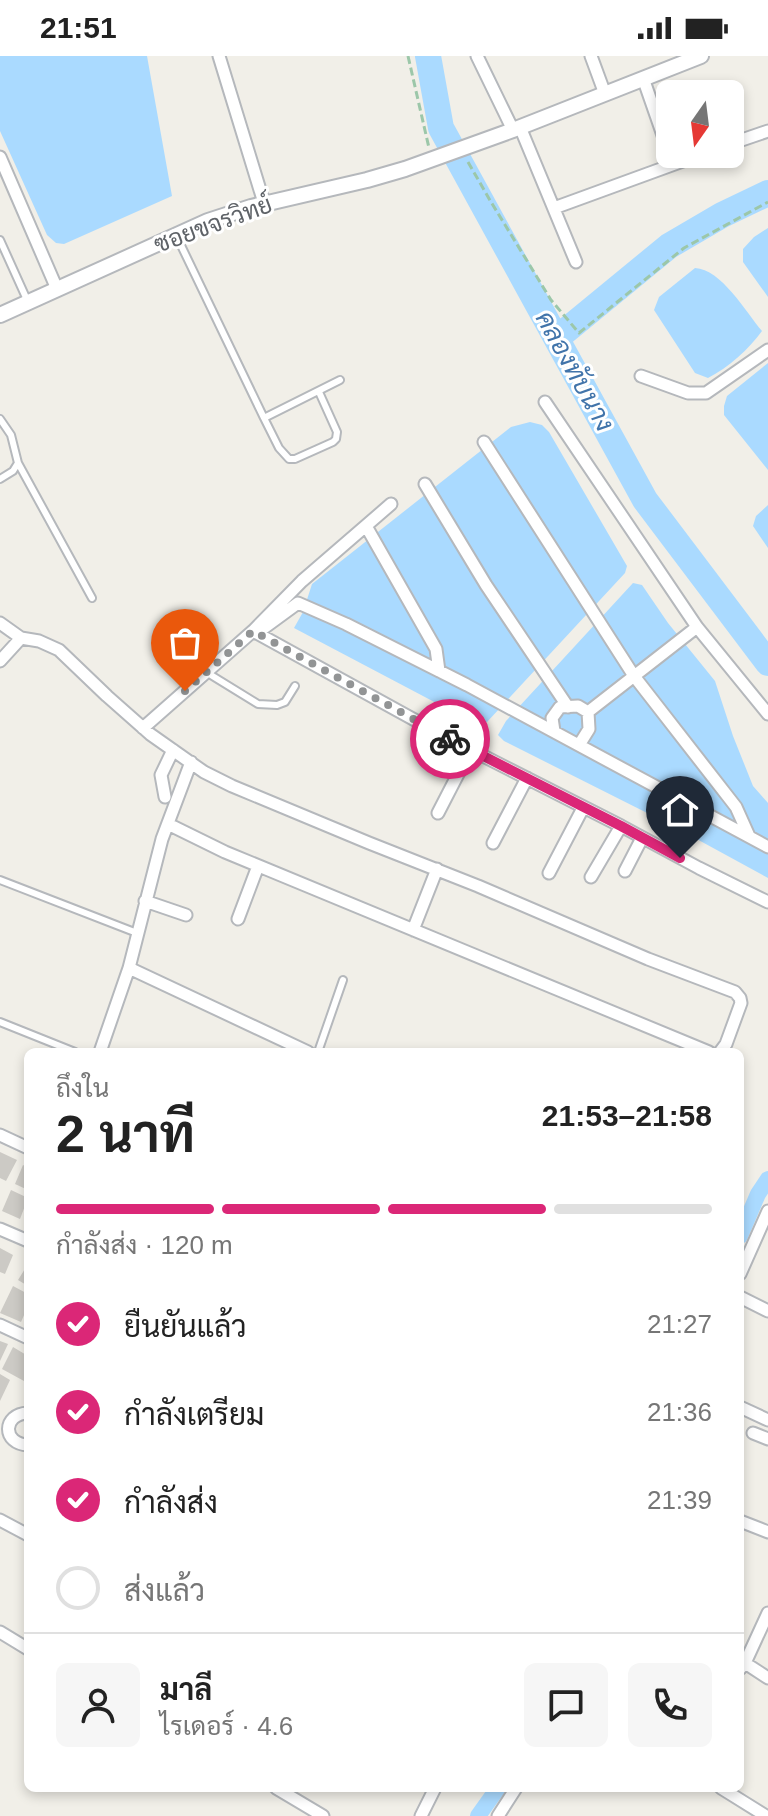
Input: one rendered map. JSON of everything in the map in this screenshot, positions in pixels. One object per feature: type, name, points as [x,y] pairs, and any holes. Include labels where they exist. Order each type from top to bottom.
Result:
[{"type":"street","points":[[219,56],[264,203]]},
{"type":"street","points":[[477,56],[517,128],[576,262]]},
{"type":"street","points":[[591,56],[605,94]]},
{"type":"street","points":[[462,148],[696,57]]},
{"type":"street","points":[[643,78],[656,115]]},
{"type":"street","points":[[744,139],[768,131]]},
{"type":"street","name":"ซอยขจรวิทย์","points":[[0,315],[208,221],[264,203],[367,180],[462,148]]},
{"type":"street","points":[[0,157],[57,289]]},
{"type":"street","points":[[554,208],[662,168]]},
{"type":"street","points":[[641,376],[688,393],[706,393],[768,350]]},
{"type":"street","points":[[545,402],[697,627],[768,714]]},
{"type":"street","points":[[484,442],[634,676],[736,807],[749,837]]},
{"type":"street","points":[[425,484],[486,585],[568,707]]},
{"type":"street","points":[[255,632],[302,581],[391,504]]},
{"type":"street","points":[[366,526],[436,649],[439,671]]},
{"type":"street","points":[[143,728],[255,632],[298,603],[439,671],[768,847]]},
{"type":"street","points":[[0,623],[21,638],[39,641],[59,650],[143,728],[204,772],[648,959],[735,992],[741,1003],[725,1048]]},
{"type":"street","points":[[588,712],[697,627]]},
{"type":"street","points":[[255,632],[583,808],[768,902]]},
{"type":"street","points":[[0,661],[21,638]]},
{"type":"street","points":[[554,731],[552,718],[560,707],[578,706],[588,712]]},
{"type":"street","points":[[579,745],[589,729],[588,712]]},
{"type":"street","points":[[438,813],[471,749]]},
{"type":"street","points":[[165,797],[161,775],[173,750]]},
{"type":"street","points":[[101,1048],[129,968],[168,824],[191,762]]},
{"type":"street","points":[[493,843],[527,778]]},
{"type":"street","points":[[549,873],[583,808]]},
{"type":"street","points":[[168,824],[258,866],[699,1048]]},
{"type":"street","points":[[591,877],[621,826]]},
{"type":"street","points":[[625,871],[642,838]]},
{"type":"street","points":[[238,919],[258,866]]},
{"type":"street","points":[[413,930],[437,869]]},
{"type":"street","points":[[145,901],[186,915]]},
{"type":"street","points":[[129,968],[288,1048]]},
{"type":"street","points":[[0,1135],[24,1146]]},
{"type":"street","points":[[744,1265],[768,1211]]},
{"type":"street","points":[[0,1229],[24,1239]]},
{"type":"street","points":[[744,1299],[768,1311]]},
{"type":"street","points":[[0,1325],[24,1336]]},
{"type":"street","points":[[744,1409],[768,1420]]},
{"type":"street","points":[[24,1413],[17,1414],[4,1425],[13,1440],[24,1445]]},
{"type":"street","points":[[753,1433],[768,1439]]},
{"type":"street","points":[[0,1520],[24,1533]]},
{"type":"street","points":[[744,1523],[768,1532]]},
{"type":"street","points":[[744,1662],[768,1613]]},
{"type":"street","points":[[0,1632],[24,1647]]},
{"type":"street","points":[[744,1667],[768,1678]]},
{"type":"street","points":[[283,1792],[323,1816]]},
{"type":"street","points":[[421,1816],[433,1792]]},
{"type":"street","points":[[498,1816],[513,1792]]},
{"type":"street","points":[[727,1792],[766,1816]]},
{"type":"lane","points":[[175,234],[279,448],[289,459],[336,439],[337,432],[319,392]]},
{"type":"lane","points":[[0,240],[28,302]]},
{"type":"lane","points":[[264,418],[340,380]]},
{"type":"lane","points":[[0,419],[11,435],[18,463],[92,598]]},
{"type":"lane","points":[[0,479],[13,471],[18,463]]},
{"type":"lane","points":[[206,672],[258,704],[267,706],[285,702],[295,686]]},
{"type":"lane","points":[[0,880],[137,933]]},
{"type":"lane","points":[[319,1048],[343,980]]},
{"type":"lane","points":[[0,1022],[65,1048]]},
{"type":"path","points":[[408,56],[433,159]]},
{"type":"path","points":[[462,148],[551,300],[579,333],[684,248],[768,202]]},
{"type":"water","points":[[0,56],[147,56],[172,196],[64,244],[56,243],[47,235],[0,131]]},
{"type":"water","points":[[768,228],[768,297],[743,262],[743,249]]},
{"type":"water","points":[[695,268],[705,270],[723,283],[762,331],[738,358],[708,378],[695,373],[654,310],[659,297]]},
{"type":"water","points":[[768,363],[768,470],[724,415],[724,406],[727,396]]},
{"type":"water","points":[[530,422],[542,425],[549,432],[627,566],[625,573],[487,722],[478,725],[294,628],[312,584],[511,427]]},
{"type":"water","points":[[768,505],[768,548],[753,526],[756,516]]},
{"type":"water","points":[[633,583],[642,585],[715,681],[753,786],[768,803],[768,878],[504,741],[498,735],[506,721]]},
{"type":"building","points":[[0,1152],[17,1160],[6,1181],[0,1178]]},
{"type":"building","points":[[23,1165],[24,1188],[15,1184]]},
{"type":"building","points":[[11,1190],[24,1196],[20,1219],[2,1211]]},
{"type":"building","points":[[0,1248],[13,1255],[5,1274],[0,1272]]},
{"type":"building","points":[[13,1286],[24,1292],[21,1322],[0,1313]]},
{"type":"building","points":[[0,1341],[8,1344],[0,1361]]},
{"type":"building","points":[[13,1347],[24,1354],[24,1381],[2,1369]]},
{"type":"building","points":[[0,1374],[10,1380],[0,1401]]},
{"type":"waterway","name":"คลองทับนาง","points":[[428,56],[441,128],[645,500],[768,663]]},
{"type":"waterway","points":[[557,338],[669,246],[768,193]]},
{"type":"waterway","name":"คลองทับนาง","points":[[744,1227],[768,1179]]},
{"type":"waterway","name":"คลองทับนาง","points":[[478,1816],[495,1792]]},
{"type":"way so far","points":[[185,691],[253,631],[450,739]]},
{"type":"route","points":[[450,739],[680,858]]}]
